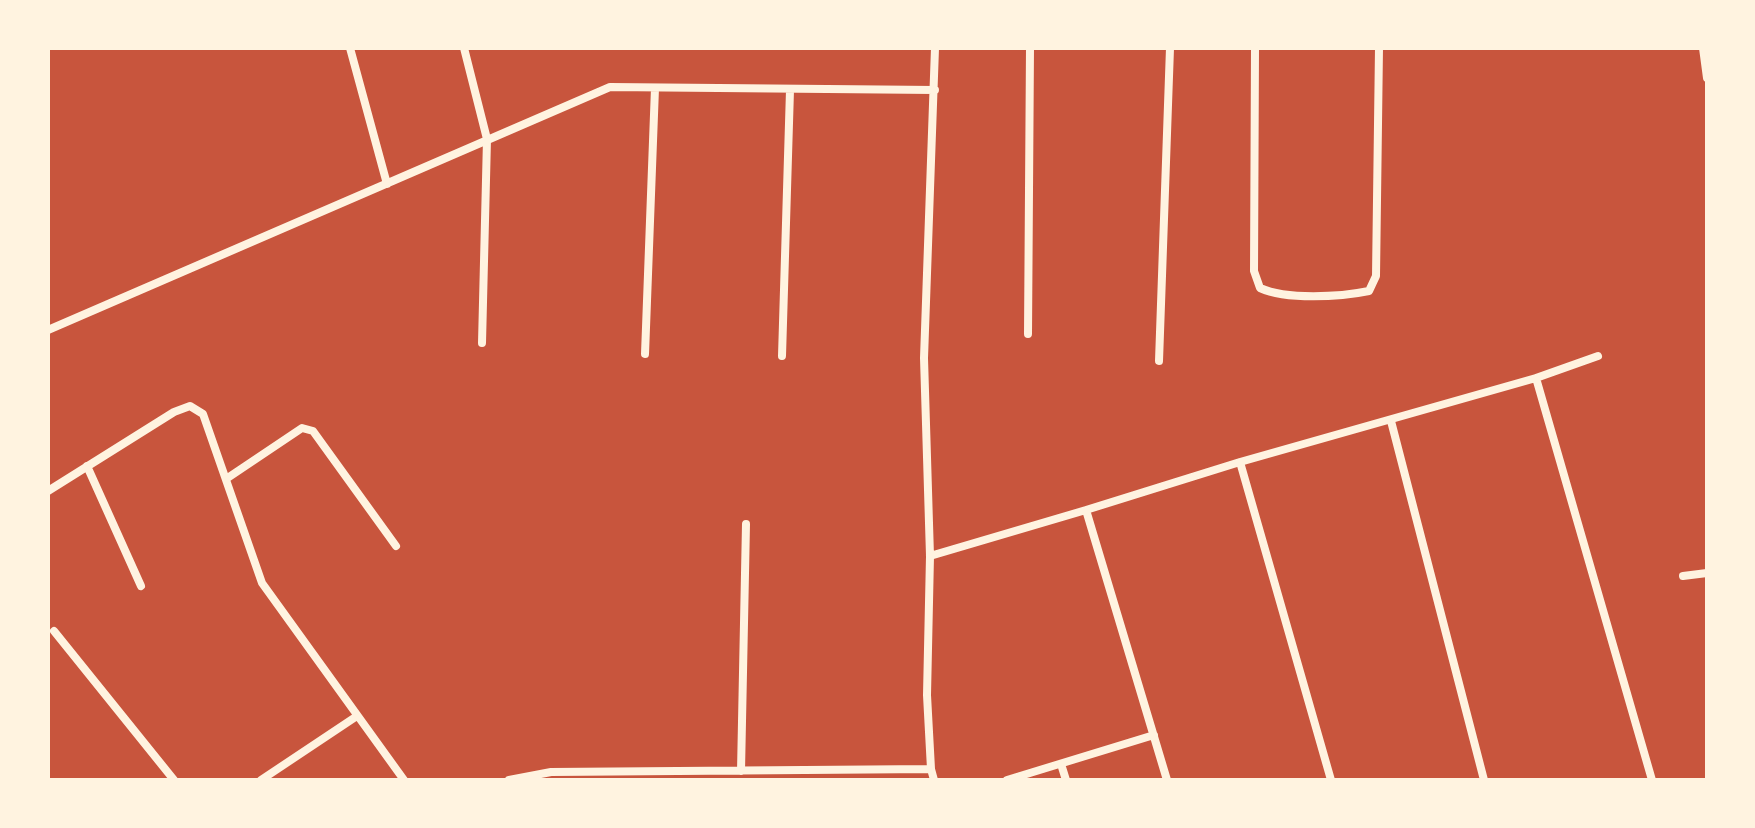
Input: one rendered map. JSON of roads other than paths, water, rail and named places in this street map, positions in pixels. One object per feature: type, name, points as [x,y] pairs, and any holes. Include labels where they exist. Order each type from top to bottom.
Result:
[{"type":"street","points":[[350,48],[387,184]]},
{"type":"street","points":[[464,48],[487,139],[482,343]]},
{"type":"street","points":[[934,780],[927,695],[930,556],[924,358],[935,48]]},
{"type":"street","points":[[1028,334],[1030,48]]},
{"type":"street","points":[[1159,361],[1170,48]]},
{"type":"street","points":[[1255,48],[1254,271],[1260,288],[1275,295],[1369,291],[1376,276],[1379,48]]},
{"type":"street","points":[[1703,48],[1707,78]]},
{"type":"street","points":[[48,330],[610,87],[935,90]]},
{"type":"street","points":[[645,354],[655,88]]},
{"type":"street","points":[[782,356],[790,90]]},
{"type":"street","points":[[930,556],[1240,462],[1536,378],[1598,356]]},
{"type":"street","points":[[1536,378],[1652,780]]},
{"type":"street","points":[[48,491],[174,412],[190,406],[203,414],[262,583],[404,780]]},
{"type":"street","points":[[1391,421],[1484,780]]},
{"type":"street","points":[[226,479],[302,428],[313,431],[396,546]]},
{"type":"street","points":[[1240,462],[1331,780]]},
{"type":"street","points":[[87,466],[141,586]]},
{"type":"street","points":[[1086,510],[1167,780]]},
{"type":"street","points":[[741,771],[746,524]]},
{"type":"street","points":[[1683,576],[1707,573]]},
{"type":"street","points":[[54,631],[174,780]]},
{"type":"street","points":[[261,780],[357,716]]},
{"type":"street","points":[[1007,780],[1154,735]]},
{"type":"street","points":[[1061,764],[1066,780]]},
{"type":"street","points":[[509,780],[551,772],[931,769]]},
{"type":"street","points":[[650,771],[657,780]]}]
